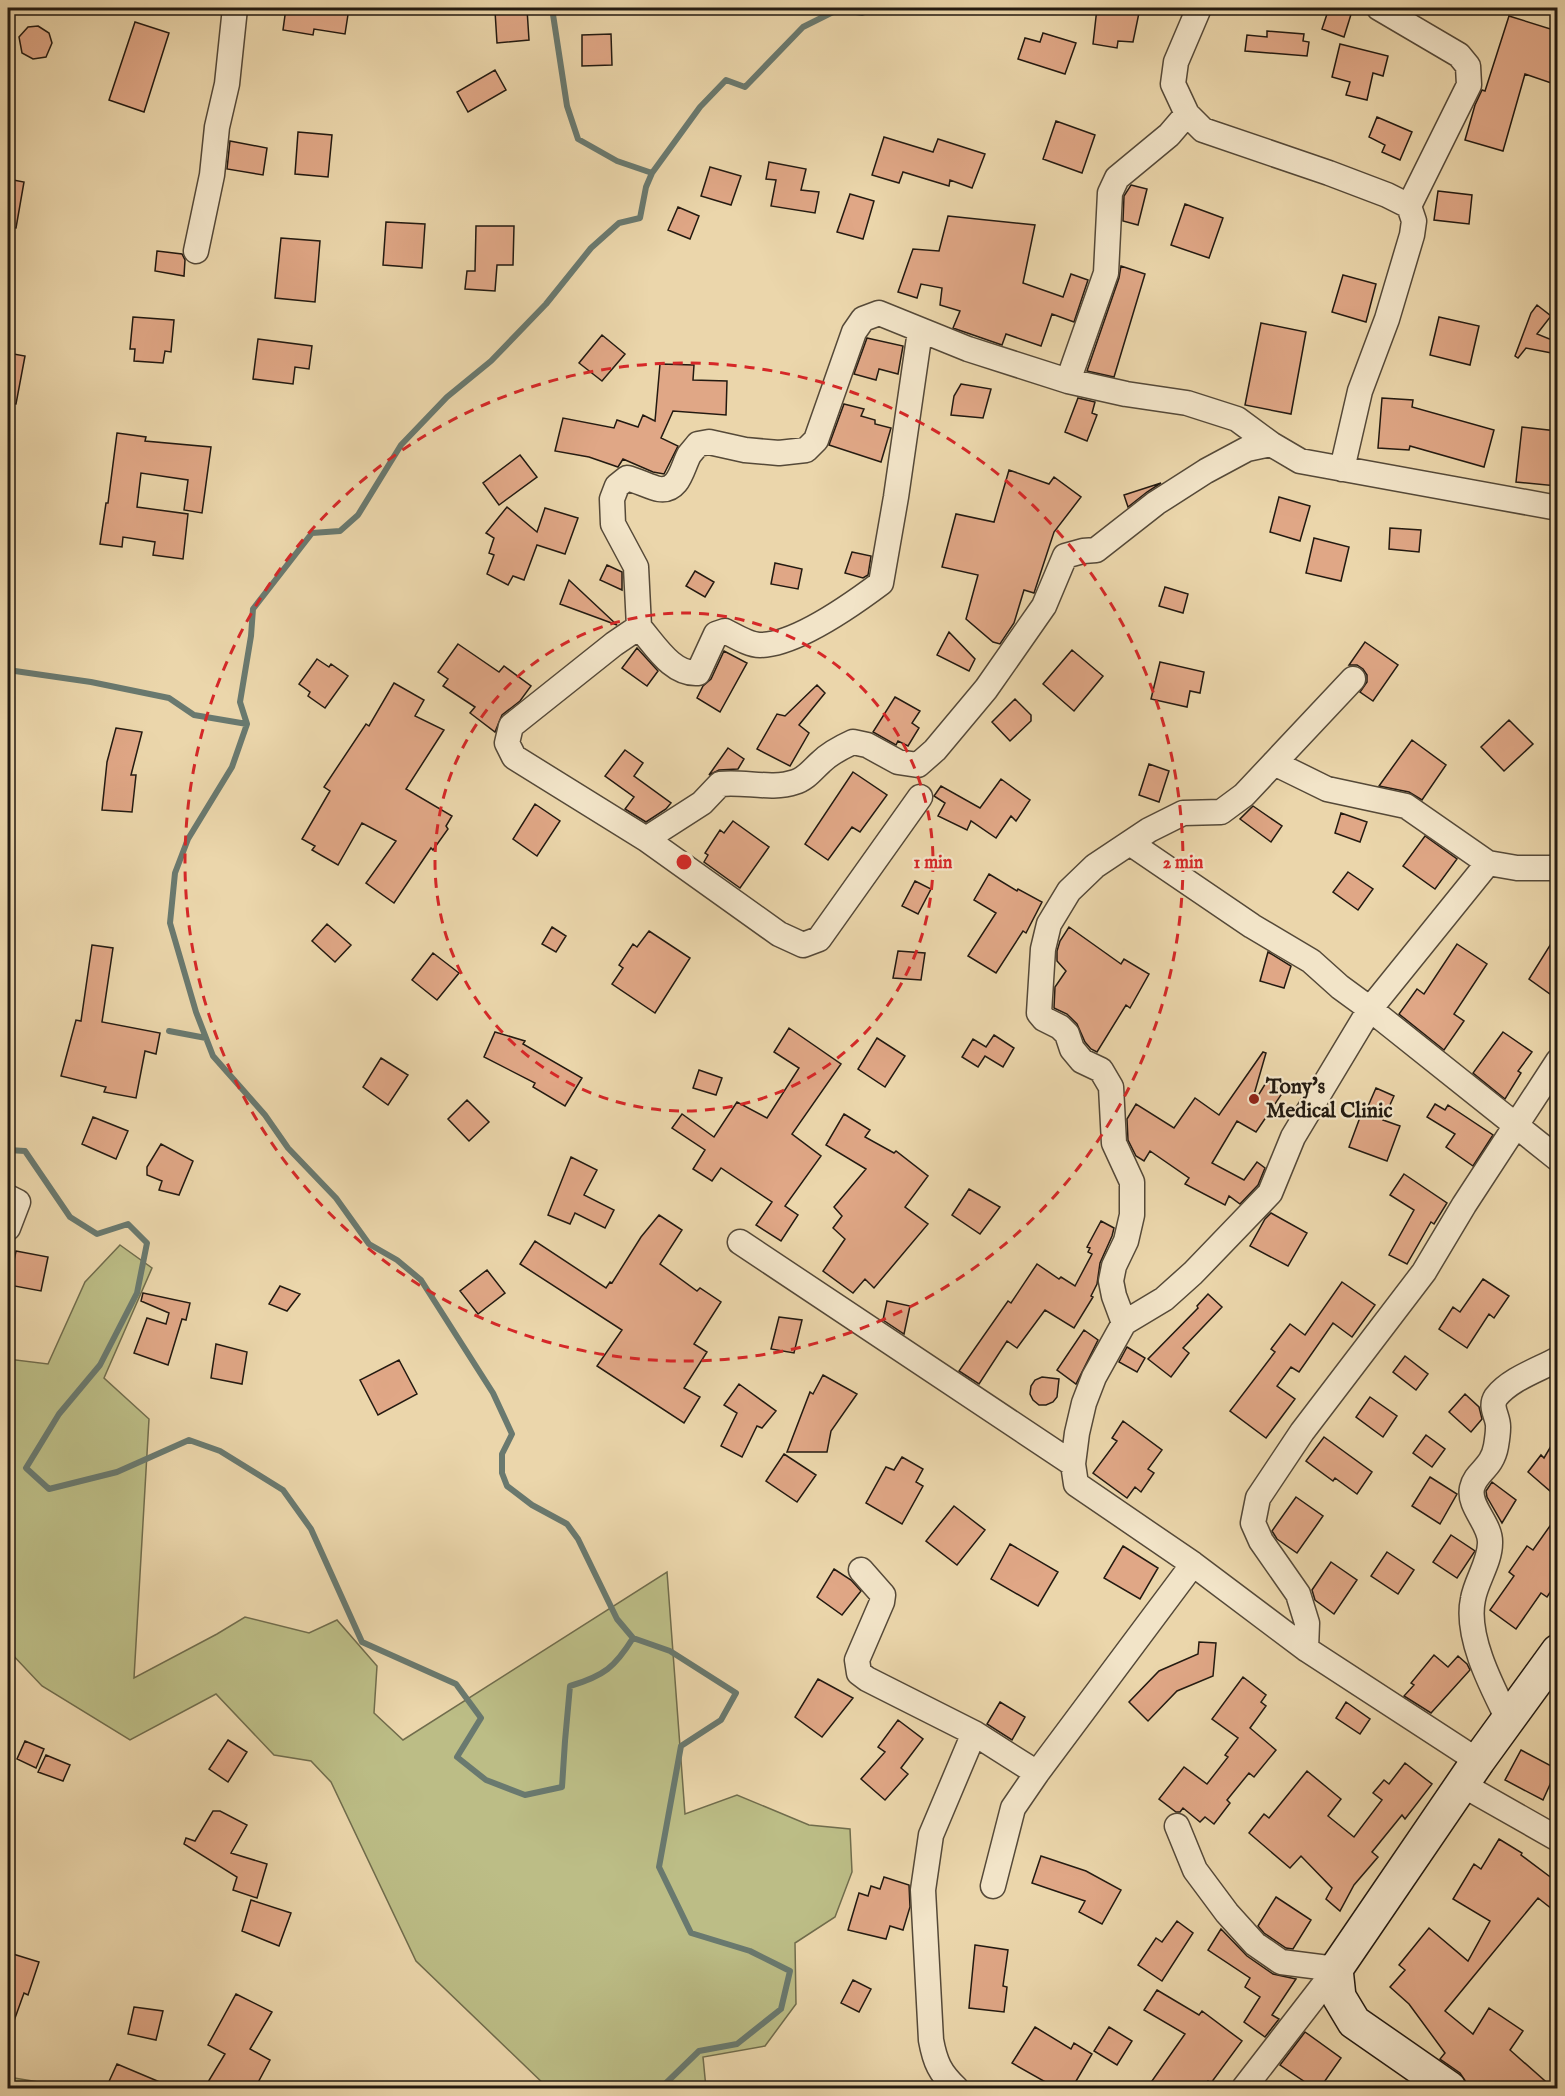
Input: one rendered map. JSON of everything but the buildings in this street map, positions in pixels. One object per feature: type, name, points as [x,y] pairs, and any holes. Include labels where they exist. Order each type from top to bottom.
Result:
[{"type":"street","points":[[196,251],[212,175],[217,127],[227,84],[235,8]]},
{"type":"street","points":[[1198,8],[1176,62],[1173,84],[1186,114],[1203,130],[1329,173],[1409,206]]},
{"type":"street","points":[[1342,470],[1360,391],[1387,319],[1412,236],[1414,221],[1409,206],[1469,85],[1468,66],[1459,55],[1379,8]]},
{"type":"street","points":[[1068,381],[1106,273],[1110,193],[1117,178],[1169,135],[1186,114]]},
{"type":"street","points":[[920,331],[881,583],[845,611],[779,642],[758,645],[725,631],[716,634],[698,673],[687,674],[670,662],[639,627],[636,567],[613,524],[612,499],[617,486],[627,478],[659,489],[668,488],[678,481],[698,444],[709,442],[745,450],[779,453],[806,450],[816,440],[854,332],[863,319],[879,313],[920,331],[1068,381],[1126,394],[1187,403],[1237,419],[1271,444],[1300,461],[1557,508]]},
{"type":"street","points":[[646,839],[702,803],[720,784],[732,782],[772,785],[797,782],[822,761],[853,742],[867,744],[898,762],[918,765],[935,750],[986,689],[1044,606],[1065,556],[1096,550],[1155,503],[1206,471],[1247,449],[1271,444]]},
{"type":"street","points":[[639,627],[614,644],[511,726],[507,742],[514,757],[646,839],[779,934],[803,945],[819,939],[920,797]]},
{"type":"street","points":[[1124,1323],[1113,1296],[1111,1281],[1114,1266],[1126,1241],[1132,1215],[1132,1182],[1114,1143],[1111,1086],[1101,1070],[1082,1061],[1072,1049],[1067,1034],[1060,1027],[1044,1019],[1039,1013],[1043,949],[1049,924],[1069,891],[1095,866],[1149,830],[1183,813],[1221,812],[1244,795],[1353,679]]},
{"type":"street","points":[[1274,763],[1327,789],[1407,806],[1488,863],[1517,868],[1557,868]]},
{"type":"street","points":[[1130,843],[1252,926],[1311,961],[1340,987],[1516,1125],[1557,1160]]},
{"type":"street","points":[[1488,863],[1370,1009],[1293,1137],[1270,1193],[1193,1273],[1164,1299],[1124,1323],[1094,1377],[1084,1403],[1073,1464],[1076,1484],[1193,1564],[1557,1837]]},
{"type":"street","points":[[1306,1649],[1307,1623],[1298,1594],[1261,1541],[1253,1523],[1258,1498],[1302,1432],[1424,1272],[1464,1204],[1557,1061]]},
{"type":"street","points":[[8,1197],[18,1202],[8,1228]]},
{"type":"street","points":[[740,1242],[1073,1464]]},
{"type":"street","points":[[1508,1719],[1483,1668],[1472,1623],[1471,1608],[1476,1584],[1487,1558],[1490,1543],[1487,1526],[1476,1506],[1472,1490],[1477,1477],[1494,1458],[1499,1425],[1493,1411],[1493,1402],[1511,1383],[1557,1359]]},
{"type":"street","points":[[993,1886],[1013,1808],[1193,1564]]},
{"type":"street","points":[[861,1570],[883,1595],[857,1660],[860,1673],[867,1680],[974,1733],[1037,1773]]},
{"type":"street","points":[[1244,2088],[1336,1969],[1470,1773],[1557,1651]]},
{"type":"street","points":[[956,2088],[935,2061],[931,2040],[923,1890],[931,1835],[974,1733]]},
{"type":"street","points":[[1177,1826],[1195,1870],[1227,1913],[1255,1944],[1281,1962],[1336,1969]]},
{"type":"street","points":[[1336,1969],[1339,1997],[1354,2022],[1449,2088]]},
{"type":"green space","points":[[120,1245],[152,1268],[104,1378],[149,1419],[134,1678],[245,1617],[309,1633],[337,1620],[377,1666],[374,1713],[403,1740],[667,1572],[685,1814],[737,1795],[809,1825],[850,1829],[852,1872],[835,1917],[795,1943],[796,2004],[765,2046],[703,2057],[706,2088],[548,2088],[416,1961],[331,1782],[311,1761],[274,1755],[216,1694],[130,1740],[42,1686],[8,1650],[8,1359],[48,1364],[85,1282]]},
{"type":"green space","points":[[8,2077],[57,2085],[119,2086],[121,2088],[8,2088]]},
{"type":"waterway","points":[[552,8],[567,106],[578,139],[617,161],[652,173]]},
{"type":"waterway","points":[[247,724],[240,702],[253,609],[312,533],[340,531],[358,515],[401,445],[447,397],[491,361],[546,304],[591,248],[619,223],[640,218],[646,187],[652,173],[700,107],[726,80],[745,87],[803,27],[839,9],[862,13],[874,8]]},
{"type":"waterway","points":[[8,670],[91,682],[169,698],[194,715],[247,724],[232,767],[188,839],[175,873],[170,923],[196,1012],[213,1056],[265,1115],[288,1148],[336,1198],[369,1244],[397,1260],[421,1280],[493,1393],[512,1434],[502,1454],[502,1473],[507,1486],[532,1505],[567,1524],[578,1539],[617,1619],[633,1638],[670,1651],[736,1693],[721,1720],[681,1746],[659,1867],[691,1933],[750,1951],[790,1971],[781,2009],[737,2044],[699,2051],[661,2088]]},
{"type":"waterway","points":[[169,1031],[206,1038]]},
{"type":"waterway","points":[[8,1150],[25,1151],[70,1217],[97,1234],[128,1224],[147,1243],[137,1293],[100,1365],[59,1414],[26,1468],[49,1489],[117,1472],[189,1440],[220,1451],[283,1490],[311,1529],[362,1642],[456,1684],[481,1718],[457,1757],[486,1780],[525,1795],[562,1787],[570,1686],[608,1669],[633,1638]]},
{"type":"place","name":"Tony's Medical Clinic","points":[[1254,1099]]}]
